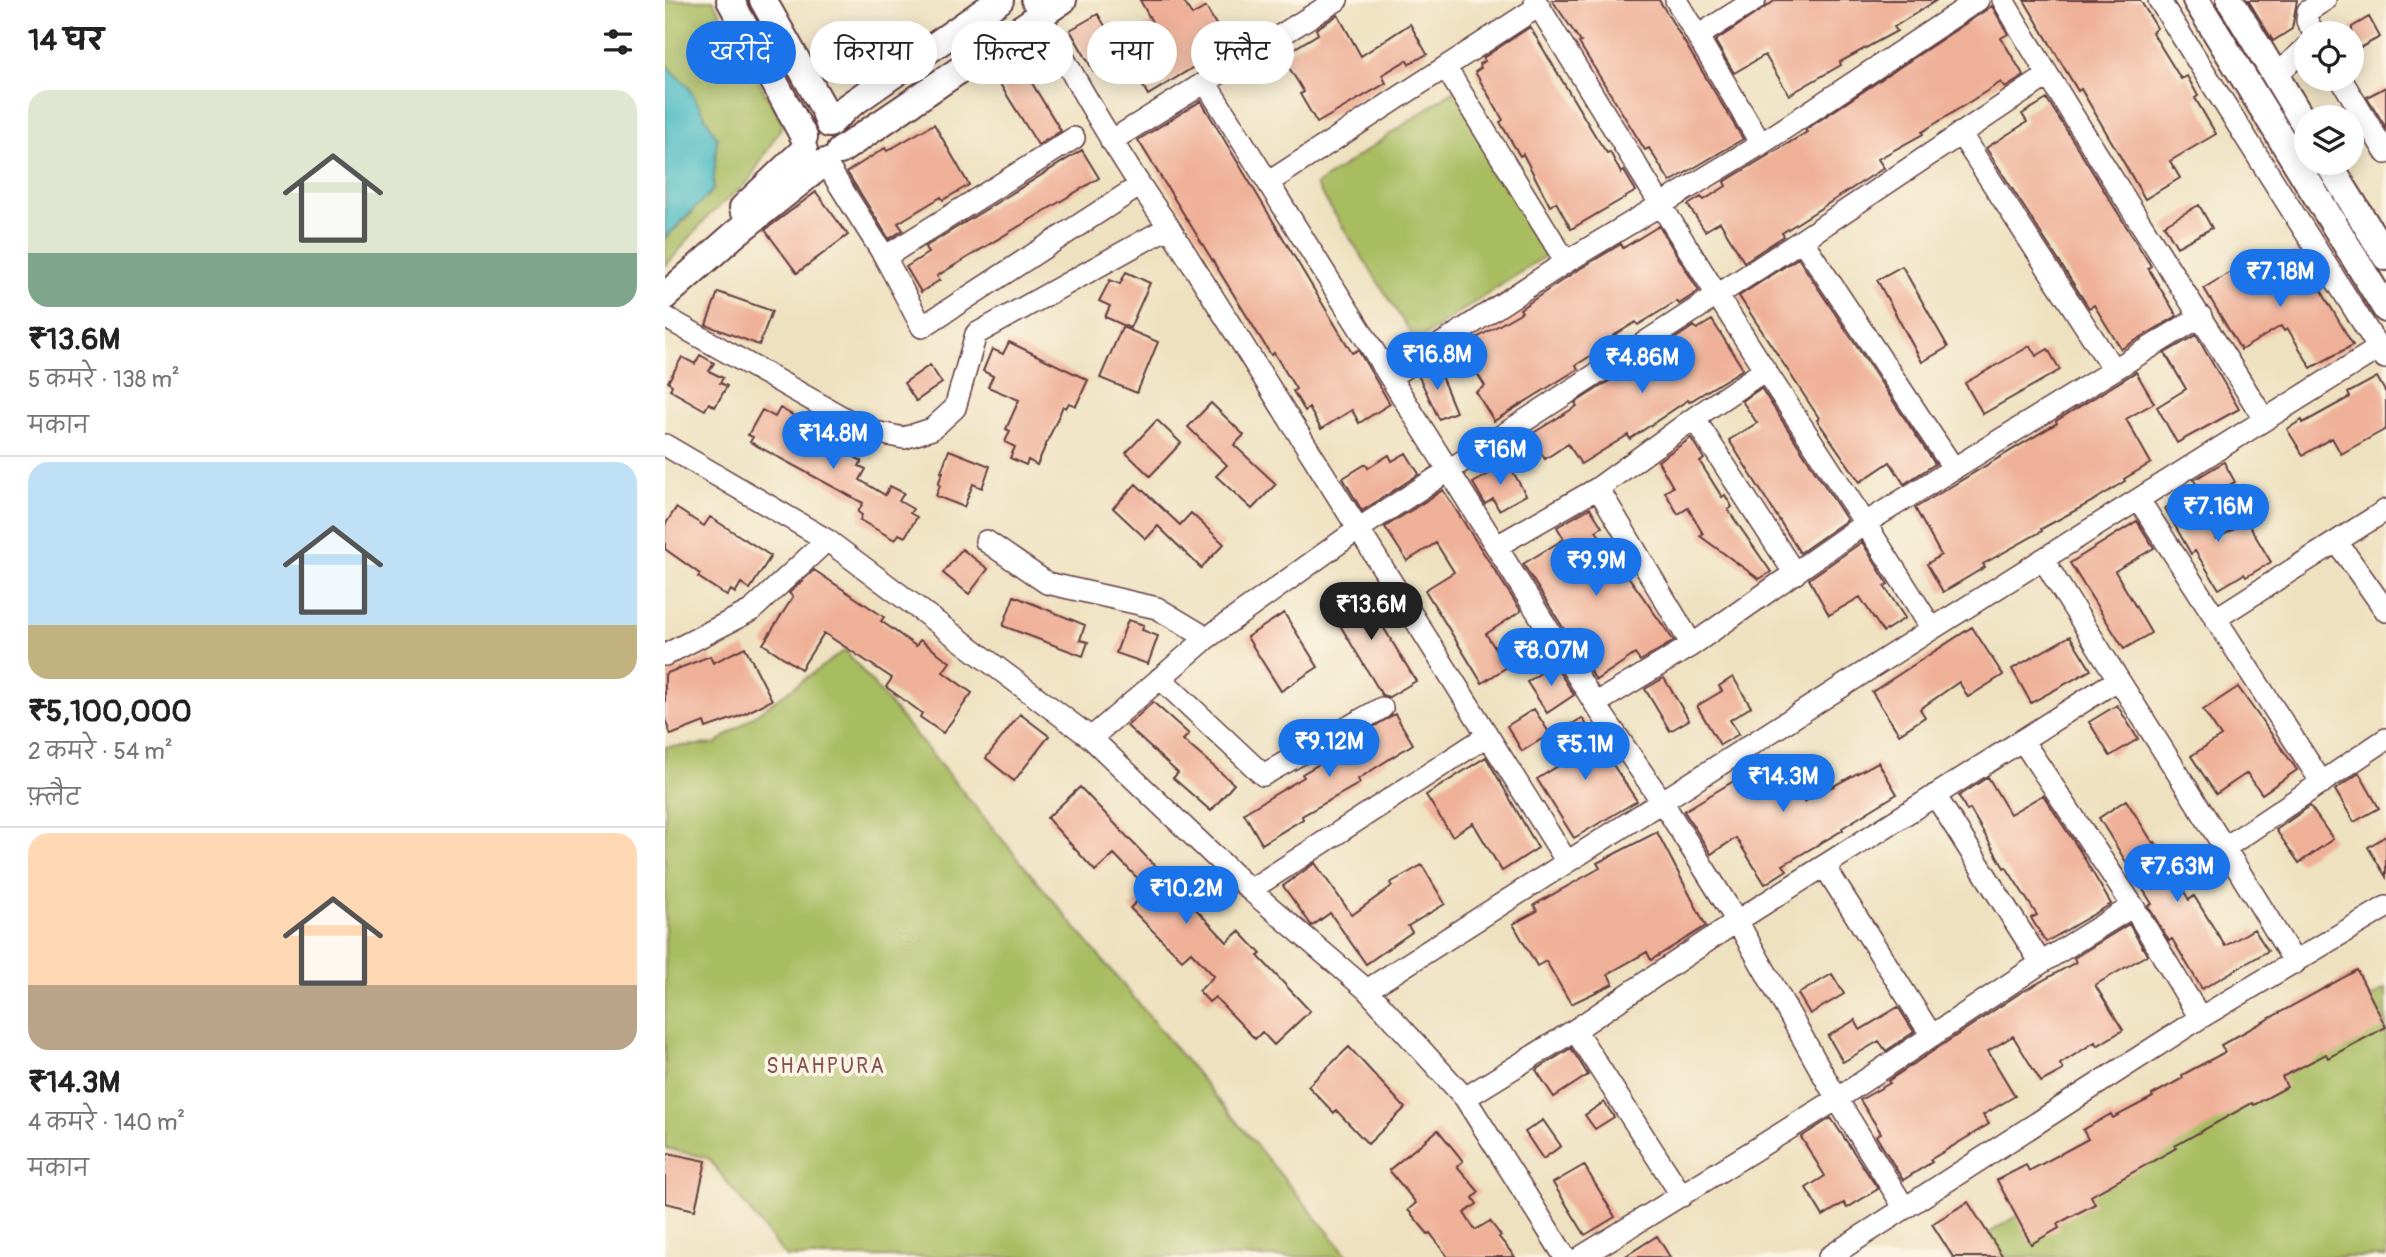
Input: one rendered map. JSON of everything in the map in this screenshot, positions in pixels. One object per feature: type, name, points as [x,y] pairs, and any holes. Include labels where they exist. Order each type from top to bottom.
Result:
[{"type":"street","points":[[730,0],[818,150]]},
{"type":"street","points":[[763,0],[824,109],[829,124]]},
{"type":"street","points":[[1000,0],[847,107],[829,124],[817,124],[806,131],[885,257],[922,327],[1139,186]]},
{"type":"street","points":[[665,281],[818,150],[1036,7],[1063,0]]},
{"type":"street","points":[[1294,27],[1337,0]]},
{"type":"street","points":[[1676,0],[1761,144]]},
{"type":"street","points":[[1697,36],[1755,0]]},
{"type":"street","points":[[1392,376],[1566,262],[1761,144],[1978,0]]},
{"type":"street","points":[[2003,0],[2047,76],[2264,419]]},
{"type":"street","points":[[1367,990],[2264,419],[2382,354],[2159,0]]},
{"type":"street","points":[[2230,0],[2294,108]]},
{"type":"street","points":[[2307,21],[2308,11],[2325,0]]},
{"type":"street","points":[[1269,182],[1446,68],[1537,3],[1660,205],[1765,370],[1867,522],[1932,629]]},
{"type":"street","points":[[2209,5],[2386,309]]},
{"type":"street","points":[[1036,7],[1111,141],[1169,227],[1360,528],[1567,862]]},
{"type":"street","points":[[2274,77],[2294,59]]},
{"type":"street","points":[[1446,68],[1566,262]]},
{"type":"street","points":[[1091,738],[1207,638],[1360,528],[1717,293],[1803,240],[2047,76]]},
{"type":"street","points":[[1111,141],[1203,84]]},
{"type":"street","points":[[1207,84],[1595,704],[1663,803],[1737,921],[1837,1099],[1905,1207]]},
{"type":"street","points":[[2348,91],[2386,153]]},
{"type":"street","points":[[1960,133],[2113,369]]},
{"type":"street","points":[[885,257],[1074,138]]},
{"type":"street","points":[[665,296],[735,234],[818,150]]},
{"type":"street","points":[[2335,175],[2386,257]]},
{"type":"street","points":[[665,317],[865,430],[904,438],[932,429],[955,408],[976,334],[1169,227]]},
{"type":"street","points":[[1803,240],[1954,469]]},
{"type":"street","points":[[1595,704],[1692,645],[1867,522],[2201,316]]},
{"type":"street","points":[[1497,546],[1598,488],[1765,370]]},
{"type":"street","points":[[1694,418],[1795,574]]},
{"type":"street","points":[[665,445],[827,540],[1091,738],[1250,890],[1367,990],[1465,1098],[1565,1257]]},
{"type":"street","points":[[1598,488],[1692,645]]},
{"type":"street","points":[[2139,500],[2322,783]]},
{"type":"street","points":[[2215,619],[2386,510]]},
{"type":"street","points":[[665,655],[752,610],[827,540]]},
{"type":"street","points":[[986,541],[1047,583],[1157,608],[1207,638]]},
{"type":"street","points":[[2337,542],[2386,611]]},
{"type":"street","points":[[2043,559],[2117,680],[2226,847],[2295,963]]},
{"type":"street","points":[[1160,678],[1263,775],[1382,708]]},
{"type":"street","points":[[1465,1098],[1575,1030],[1737,921],[2117,680]]},
{"type":"street","points":[[1250,890],[1487,736]]},
{"type":"street","points":[[2226,847],[2386,739]]},
{"type":"street","points":[[2022,740],[2133,906],[2200,1018]]},
{"type":"street","points":[[1935,795],[2041,963]]},
{"type":"street","points":[[1825,867],[1932,1036]]},
{"type":"street","points":[[1581,1257],[1837,1099],[2041,963],[2133,906]]},
{"type":"street","points":[[1829,1257],[2200,1018],[2386,907]]},
{"type":"street","points":[[1575,1030],[1682,1196]]},
{"type":"green space","points":[[665,0],[713,0],[725,21],[686,21],[686,84],[760,84],[783,124],[748,182],[708,216],[665,267],[665,238],[693,212],[688,86],[665,64]]},
{"type":"green space","points":[[1456,89],[1551,252],[1416,341],[1316,185]]},
{"type":"green space","points":[[845,650],[1349,1257],[786,1257],[708,1158],[665,1148],[665,747],[715,744]]},
{"type":"green space","points":[[2386,988],[2386,1257],[1950,1257]]},
{"type":"water","points":[[665,64],[688,86],[717,138],[713,190],[665,238]]},
{"type":"building","points":[[1140,0],[1183,0],[1192,15],[1206,7],[1214,21],[1191,21],[1191,69],[1177,77],[1177,21],[1151,21]]},
{"type":"building","points":[[1552,0],[1659,0],[1743,139],[1670,182],[1649,148],[1645,150],[1579,43],[1581,42]]},
{"type":"building","points":[[1776,0],[1937,0],[1894,27],[1897,31],[1840,62],[1841,65],[1789,95],[1765,55],[1734,73],[1715,41]]},
{"type":"building","points":[[2024,0],[2140,0],[2157,28],[2152,32],[2181,79],[2187,76],[2198,96],[2195,98],[2216,134],[2170,161],[2180,178],[2145,199],[2081,89],[2078,91]]},
{"type":"building","points":[[2248,0],[2297,0],[2292,29],[2273,41]]},
{"type":"building","points":[[1992,6],[2008,34],[2001,38],[2024,76],[2005,88],[2001,82],[1922,132],[1923,134],[1878,159],[1884,168],[1782,233],[1784,236],[1744,262],[1720,222],[1705,231],[1688,205],[1701,197],[1704,200],[1726,186],[1724,182],[1807,132],[1805,130]]},
{"type":"building","points":[[1098,14],[1102,21],[1087,21],[1087,60],[1073,35],[1073,28]]},
{"type":"building","points":[[1338,15],[1361,56],[1410,24],[1427,54],[1409,64],[1407,60],[1382,75],[1386,83],[1317,123],[1300,94],[1304,92],[1294,76],[1294,49],[1318,34],[1316,29]]},
{"type":"building","points":[[2369,17],[2380,37],[2364,46],[2364,21]]},
{"type":"building","points":[[1530,27],[1596,137],[1607,153],[1610,152],[1621,173],[1624,171],[1636,191],[1571,229],[1556,202],[1550,206],[1523,154],[1520,156],[1500,122],[1503,120],[1475,72],[1481,68],[1479,64],[1485,61],[1483,58]]},
{"type":"building","points":[[1000,84],[1032,84],[1061,131],[1038,145]]},
{"type":"building","points":[[1142,84],[1166,84],[1148,95]]},
{"type":"building","points":[[2386,87],[2386,128],[2367,97]]},
{"type":"building","points":[[2047,99],[2151,266],[2148,268],[2177,316],[2121,349],[2094,305],[2089,308],[1986,148],[2027,122],[2022,114]]},
{"type":"building","points":[[1201,101],[1352,353],[1358,350],[1390,404],[1359,423],[1352,410],[1321,429],[1309,408],[1305,411],[1293,391],[1296,389],[1274,353],[1271,355],[1138,140]]},
{"type":"building","points":[[934,124],[969,185],[943,200],[941,197],[898,223],[903,230],[889,239],[847,172],[885,148],[887,151]]},
{"type":"building","points":[[1082,150],[1099,178],[937,276],[940,280],[921,292],[906,267],[928,253],[925,247]]},
{"type":"building","points":[[816,192],[848,235],[797,273],[765,230]]},
{"type":"building","points":[[2199,205],[2212,228],[2177,247],[2164,225]]},
{"type":"building","points":[[1659,226],[1699,291],[1679,304],[1677,301],[1638,325],[1636,322],[1613,336],[1616,340],[1576,365],[1578,369],[1494,421],[1476,392],[1485,386],[1470,362],[1463,366],[1454,351],[1522,312],[1520,309],[1573,273],[1621,244],[1623,248]]},
{"type":"building","points":[[2298,251],[2353,345],[2311,368],[2288,329],[2284,331],[2281,326],[2241,350],[2204,288],[2237,268],[2245,281]]},
{"type":"building","points":[[1798,258],[1935,464],[1904,484],[1890,462],[1860,482],[1817,420],[1819,418],[1739,296]]},
{"type":"building","points":[[1902,266],[1948,347],[1922,362],[1877,280]]},
{"type":"building","points":[[1126,272],[1150,283],[1130,328],[1105,317],[1110,306],[1099,301],[1110,280],[1120,284]]},
{"type":"building","points":[[718,292],[772,311],[759,345],[706,325]]},
{"type":"building","points":[[1712,320],[1743,369],[1689,402],[1688,400],[1630,439],[1628,435],[1581,464],[1568,444],[1545,459],[1530,435],[1577,406],[1575,403],[1631,367],[1633,370],[1694,326],[1697,329]]},
{"type":"building","points":[[1122,327],[1158,342],[1137,393],[1100,378]]},
{"type":"building","points":[[2196,335],[2239,409],[2177,443],[2157,407],[2186,389],[2165,353]]},
{"type":"building","points":[[1009,342],[1088,380],[1076,406],[1069,403],[1066,408],[1063,406],[1037,465],[1028,460],[1026,465],[1010,458],[1015,447],[1005,442],[1010,431],[1006,429],[1019,400],[988,387],[993,376],[983,371],[992,349],[1003,354]]},
{"type":"building","points":[[2030,346],[2036,356],[2048,349],[2060,370],[1983,414],[1965,383]]},
{"type":"building","points":[[700,355],[714,363],[709,371],[723,378],[720,383],[727,386],[715,407],[709,403],[705,410],[670,390],[672,385],[668,382],[682,357],[695,364]]},
{"type":"building","points":[[1436,364],[1456,412],[1439,419],[1418,375]]},
{"type":"building","points":[[930,365],[942,383],[916,401],[904,383]]},
{"type":"building","points":[[2136,372],[2154,403],[2126,419],[2151,463],[2093,501],[1983,564],[1985,567],[1943,592],[1927,564],[1941,555],[1915,508]]},
{"type":"building","points":[[2377,377],[2386,393],[2386,429],[2341,454],[2332,438],[2303,455],[2287,429],[2350,397],[2348,393]]},
{"type":"building","points":[[1761,388],[1847,520],[1800,553],[1729,440],[1757,423],[1742,401]]},
{"type":"building","points":[[1211,403],[1244,435],[1234,445],[1276,484],[1252,509],[1216,476],[1227,465],[1188,427]]},
{"type":"building","points":[[780,408],[794,416],[790,424],[820,441],[834,447],[839,438],[853,446],[849,454],[862,461],[859,466],[866,469],[860,480],[885,495],[890,486],[904,493],[899,501],[913,509],[910,513],[917,517],[905,537],[899,534],[895,540],[860,520],[862,515],[858,512],[863,503],[750,442],[753,437],[748,435],[762,410],[775,417]]},
{"type":"building","points":[[1157,420],[1181,443],[1150,476],[1126,453]]},
{"type":"building","points":[[1691,438],[1704,459],[1700,462],[1722,497],[1725,495],[1732,507],[1728,510],[1771,572],[1759,579],[1700,536],[1703,534],[1688,508],[1678,514],[1665,492],[1673,487],[1658,461]]},
{"type":"building","points":[[949,450],[990,466],[982,488],[973,484],[964,507],[936,496]]},
{"type":"building","points":[[1406,453],[1419,474],[1362,511],[1343,478],[1366,464],[1368,468],[1389,455],[1392,461]]},
{"type":"building","points":[[2224,462],[2235,482],[2204,499],[2194,480]]},
{"type":"building","points":[[1508,463],[1526,495],[1499,510],[1493,499],[1485,504],[1473,483]]},
{"type":"building","points":[[1136,484],[1180,525],[1191,513],[1224,544],[1201,568],[1158,526],[1146,539],[1113,508]]},
{"type":"building","points":[[1443,490],[1521,611],[1486,634],[1507,667],[1482,683],[1425,590],[1454,572],[1436,543],[1407,561],[1385,527]]},
{"type":"building","points":[[2191,493],[2216,539],[2247,522],[2271,562],[2219,589],[2195,551],[2191,554],[2165,508]]},
{"type":"building","points":[[676,508],[704,526],[710,517],[771,556],[750,589],[741,583],[735,593],[731,590],[727,596],[698,577],[700,574],[665,549],[665,525]]},
{"type":"building","points":[[1590,508],[1602,527],[1596,531],[1674,641],[1640,661],[1635,654],[1596,680],[1523,564],[1564,539],[1557,527]]},
{"type":"building","points":[[2137,521],[2154,548],[2115,571],[2151,633],[2124,649],[2070,563]]},
{"type":"building","points":[[1862,542],[1888,584],[1884,586],[1905,618],[1883,632],[1860,597],[1829,615],[1809,579]]},
{"type":"building","points":[[962,549],[988,569],[969,594],[943,573]]},
{"type":"building","points":[[814,570],[884,617],[881,621],[916,646],[920,640],[950,662],[943,672],[972,693],[943,733],[920,717],[922,713],[886,687],[892,678],[824,633],[801,669],[763,644],[793,597],[789,593]]},
{"type":"building","points":[[1357,584],[1416,681],[1389,697],[1382,695],[1326,602]]},
{"type":"building","points":[[1014,596],[1085,625],[1080,640],[1088,642],[1083,656],[1003,626]]},
{"type":"building","points":[[1284,613],[1318,667],[1281,691],[1247,637]]},
{"type":"building","points":[[1128,620],[1144,625],[1142,630],[1158,636],[1148,664],[1116,653]]},
{"type":"building","points":[[1972,627],[2003,675],[1968,697],[1959,682],[1920,709],[1925,717],[1899,734],[1872,692]]},
{"type":"building","points":[[2070,636],[2091,670],[2031,703],[2012,669]]},
{"type":"building","points":[[745,647],[772,700],[740,716],[706,728],[704,722],[671,735],[665,719],[665,674],[710,656],[713,663]]},
{"type":"building","points":[[1554,664],[1574,695],[1547,713],[1527,682]]},
{"type":"building","points":[[1733,677],[1751,707],[1730,720],[1739,734],[1720,745],[1697,706],[1722,691],[1719,686]]},
{"type":"building","points":[[1664,678],[1689,720],[1670,731],[1645,689]]},
{"type":"building","points":[[2238,687],[2297,770],[2262,794],[2247,773],[2216,794],[2191,756],[2221,736],[2203,710]]},
{"type":"building","points":[[1153,702],[1189,734],[1183,740],[1234,784],[1211,811],[1173,778],[1178,773],[1127,726]]},
{"type":"building","points":[[2117,705],[2138,739],[2110,756],[2089,722]]},
{"type":"building","points":[[1534,709],[1550,734],[1522,751],[1507,726]]},
{"type":"building","points":[[1020,714],[1049,736],[1014,781],[986,758]]},
{"type":"building","points":[[1395,714],[1413,744],[1358,779],[1360,783],[1302,816],[1303,819],[1262,844],[1244,813],[1304,777],[1302,774],[1358,742],[1355,738]]},
{"type":"building","points":[[1582,718],[1637,801],[1574,838],[1537,779],[1571,758],[1555,734]]},
{"type":"building","points":[[1777,755],[1804,802],[1878,762],[1897,794],[1783,865],[1787,870],[1765,884],[1736,838],[1711,854],[1684,811]]},
{"type":"building","points":[[1486,757],[1538,848],[1502,871],[1473,823],[1452,836],[1426,795]]},
{"type":"building","points":[[2359,773],[2379,808],[2354,822],[2335,790]]},
{"type":"building","points":[[1988,777],[2010,814],[2043,795],[2111,904],[2046,942],[2031,918],[2037,915],[1959,796]]},
{"type":"building","points":[[1080,787],[1227,942],[1239,931],[1261,954],[1258,956],[1310,1011],[1274,1045],[1262,1032],[1255,1039],[1215,997],[1209,1002],[1199,991],[1214,976],[1191,952],[1182,960],[1130,908],[1149,890],[1114,854],[1095,871],[1047,818]]},
{"type":"building","points":[[2126,800],[2153,843],[2155,842],[2189,900],[2194,896],[2225,946],[2254,929],[2268,951],[2202,989],[2172,939],[2169,941],[2148,906],[2152,904],[2099,818]]},
{"type":"building","points":[[2310,806],[2333,839],[2299,863],[2276,830]]},
{"type":"building","points":[[1657,832],[1706,926],[1651,960],[1647,952],[1608,974],[1613,984],[1571,1004],[1546,961],[1537,966],[1513,924],[1537,911],[1534,905],[1600,868],[1597,863]]},
{"type":"building","points":[[2386,836],[2386,877],[2368,847]]},
{"type":"building","points":[[1315,863],[1352,915],[1392,886],[1390,883],[1422,865],[1445,904],[1408,926],[1412,932],[1366,964],[1330,913],[1312,926],[1283,886]]},
{"type":"building","points":[[2129,924],[2147,955],[2095,985],[2123,1030],[2097,1046],[2095,1042],[2060,1064],[2063,1070],[2041,1082],[2013,1036],[1988,1051],[2015,1096],[1983,1115],[1989,1124],[1903,1180],[1876,1136],[1881,1133],[1860,1100],[1890,1083],[1888,1081],[2020,993],[2076,962],[2074,958]]},
{"type":"building","points":[[2357,970],[2386,1027],[2328,1058],[2326,1054],[2282,1077],[2287,1087],[2205,1129],[2091,1196],[2095,1204],[2057,1224],[2059,1228],[2031,1244],[1997,1180],[2026,1165],[2029,1171],[2088,1139],[2083,1130],[2111,1114],[2113,1118],[2153,1097],[2152,1095],[2183,1078],[2182,1075],[2225,1052],[2221,1045]]},
{"type":"building","points":[[1832,974],[1844,994],[1810,1014],[1798,994]]},
{"type":"building","points":[[1898,1007],[1914,1032],[1886,1051],[1879,1041],[1843,1062],[1828,1036],[1855,1020],[1860,1030]]},
{"type":"building","points":[[1349,1047],[1405,1108],[1368,1144],[1336,1110],[1334,1113],[1308,1086]]},
{"type":"building","points":[[1571,1048],[1588,1075],[1554,1097],[1536,1070]]},
{"type":"building","points":[[1604,1102],[1614,1117],[1595,1129],[1585,1115]]},
{"type":"building","points":[[1831,1118],[1878,1189],[1847,1208],[1844,1203],[1823,1216],[1806,1188],[1825,1176],[1801,1137]]},
{"type":"building","points":[[1543,1120],[1561,1146],[1543,1159],[1525,1132]]},
{"type":"building","points":[[1438,1130],[1463,1161],[1457,1166],[1479,1192],[1473,1198],[1477,1204],[1464,1213],[1475,1230],[1490,1221],[1515,1257],[1448,1257],[1408,1210],[1416,1203],[1389,1170]]},
{"type":"building","points":[[668,1153],[706,1161],[695,1210],[665,1203],[665,1167]]},
{"type":"building","points":[[1584,1165],[1615,1217],[1585,1235],[1553,1183]]},
{"type":"building","points":[[1968,1202],[2003,1257],[1953,1257],[1932,1224]]},
{"type":"building","points":[[1657,1236],[1670,1257],[1624,1257]]},
{"type":"district","name":"SHAHPURA","points":[[826,1066]]}]
